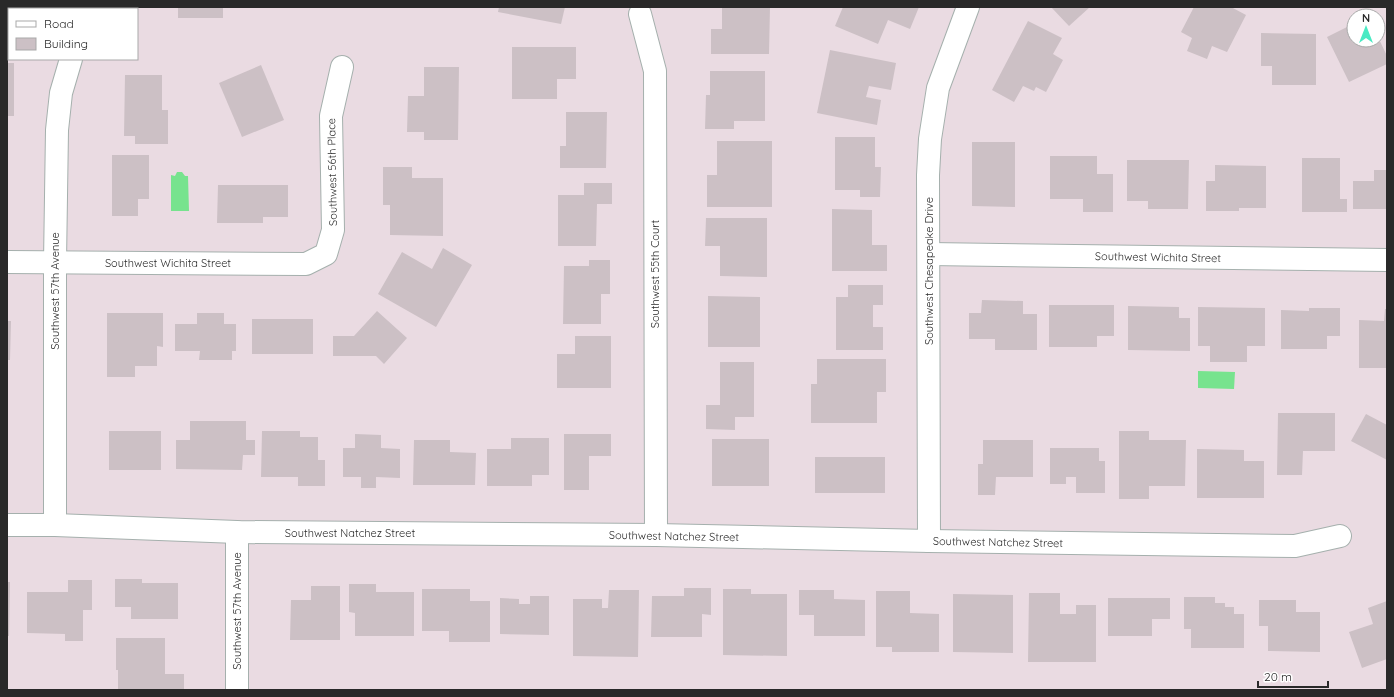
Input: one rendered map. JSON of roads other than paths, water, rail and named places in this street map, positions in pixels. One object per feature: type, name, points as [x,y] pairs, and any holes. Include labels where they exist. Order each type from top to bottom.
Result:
[{"type":"street","name":"Southwest Chesapeake Drive","points":[[929,541],[928,175],[930,139],[938,88],[968,7]]},
{"type":"street","name":"Southwest 55th Court","points":[[640,14],[655,71],[656,535]]},
{"type":"street","name":"Southwest 57th Avenue","points":[[54,525],[57,130],[61,93],[71,60]]},
{"type":"street","name":"Southwest 56th Place","points":[[326,254],[333,230],[331,116],[342,67]]},
{"type":"street","name":"Southwest Wichita Street","points":[[7,262],[306,264],[326,254]]},
{"type":"street","name":"Southwest Wichita Street","points":[[929,254],[1387,260]]},
{"type":"street","name":"Southwest Natchez Street","points":[[7,525],[54,525],[237,532],[656,535],[929,541],[1295,546],[1340,536]]},
{"type":"street","name":"Southwest 57th Avenue","points":[[237,532],[237,690]]}]
